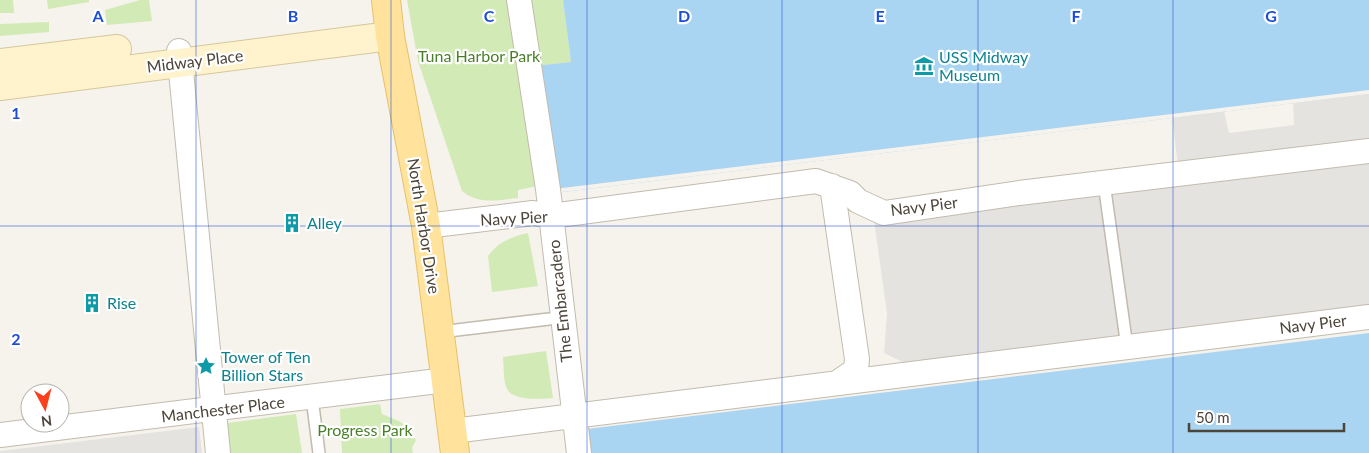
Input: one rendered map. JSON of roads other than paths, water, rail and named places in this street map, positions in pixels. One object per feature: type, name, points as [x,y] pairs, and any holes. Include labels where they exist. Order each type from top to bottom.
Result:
[{"type":"main road","name":"North Harbor Drive","points":[[386,0],[390,36],[426,226],[454,442]]},
{"type":"street","name":"The Embarcadero","points":[[519,0],[551,216],[573,416],[579,453]]},
{"type":"street","name":"Midway Place","points":[[0,86],[179,57],[390,36]]},
{"type":"street","points":[[0,63],[117,49]]},
{"type":"street","points":[[179,57],[212,410],[218,453]]},
{"type":"street","name":"Navy Pier","points":[[426,226],[533,213],[551,216],[816,181],[850,193],[858,201],[884,213],[1104,183],[1369,151]]},
{"type":"street","points":[[832,186],[858,359],[856,370],[837,383]]},
{"type":"street","name":"Navy Pier","points":[[454,442],[573,416],[1369,317]]},
{"type":"street","name":"Manchester Place","points":[[0,434],[312,398],[446,380]]},
{"type":"lane","points":[[1104,183],[1127,347]]},
{"type":"lane","points":[[440,332],[549,319]]},
{"type":"lane","points":[[312,398],[319,453]]},
{"type":"water","name":"USS Midway Museum","points":[[563,0],[1369,0],[1369,94],[555,193],[534,66],[571,62]]},
{"type":"water","points":[[1369,333],[1369,453],[590,453],[587,429]]},
{"type":"place","name":"USS Midway Museum","points":[[924,66]]},
{"type":"place","name":"Alley","points":[[292,223]]},
{"type":"place","name":"Rise","points":[[92,303]]},
{"type":"place","name":"Tower of Ten Billion Stars","points":[[206,366]]},
{"type":"park label","name":"Tuna Harbor Park","points":[[479,56]]},
{"type":"park label","name":"Progress Park","points":[[365,430]]}]
